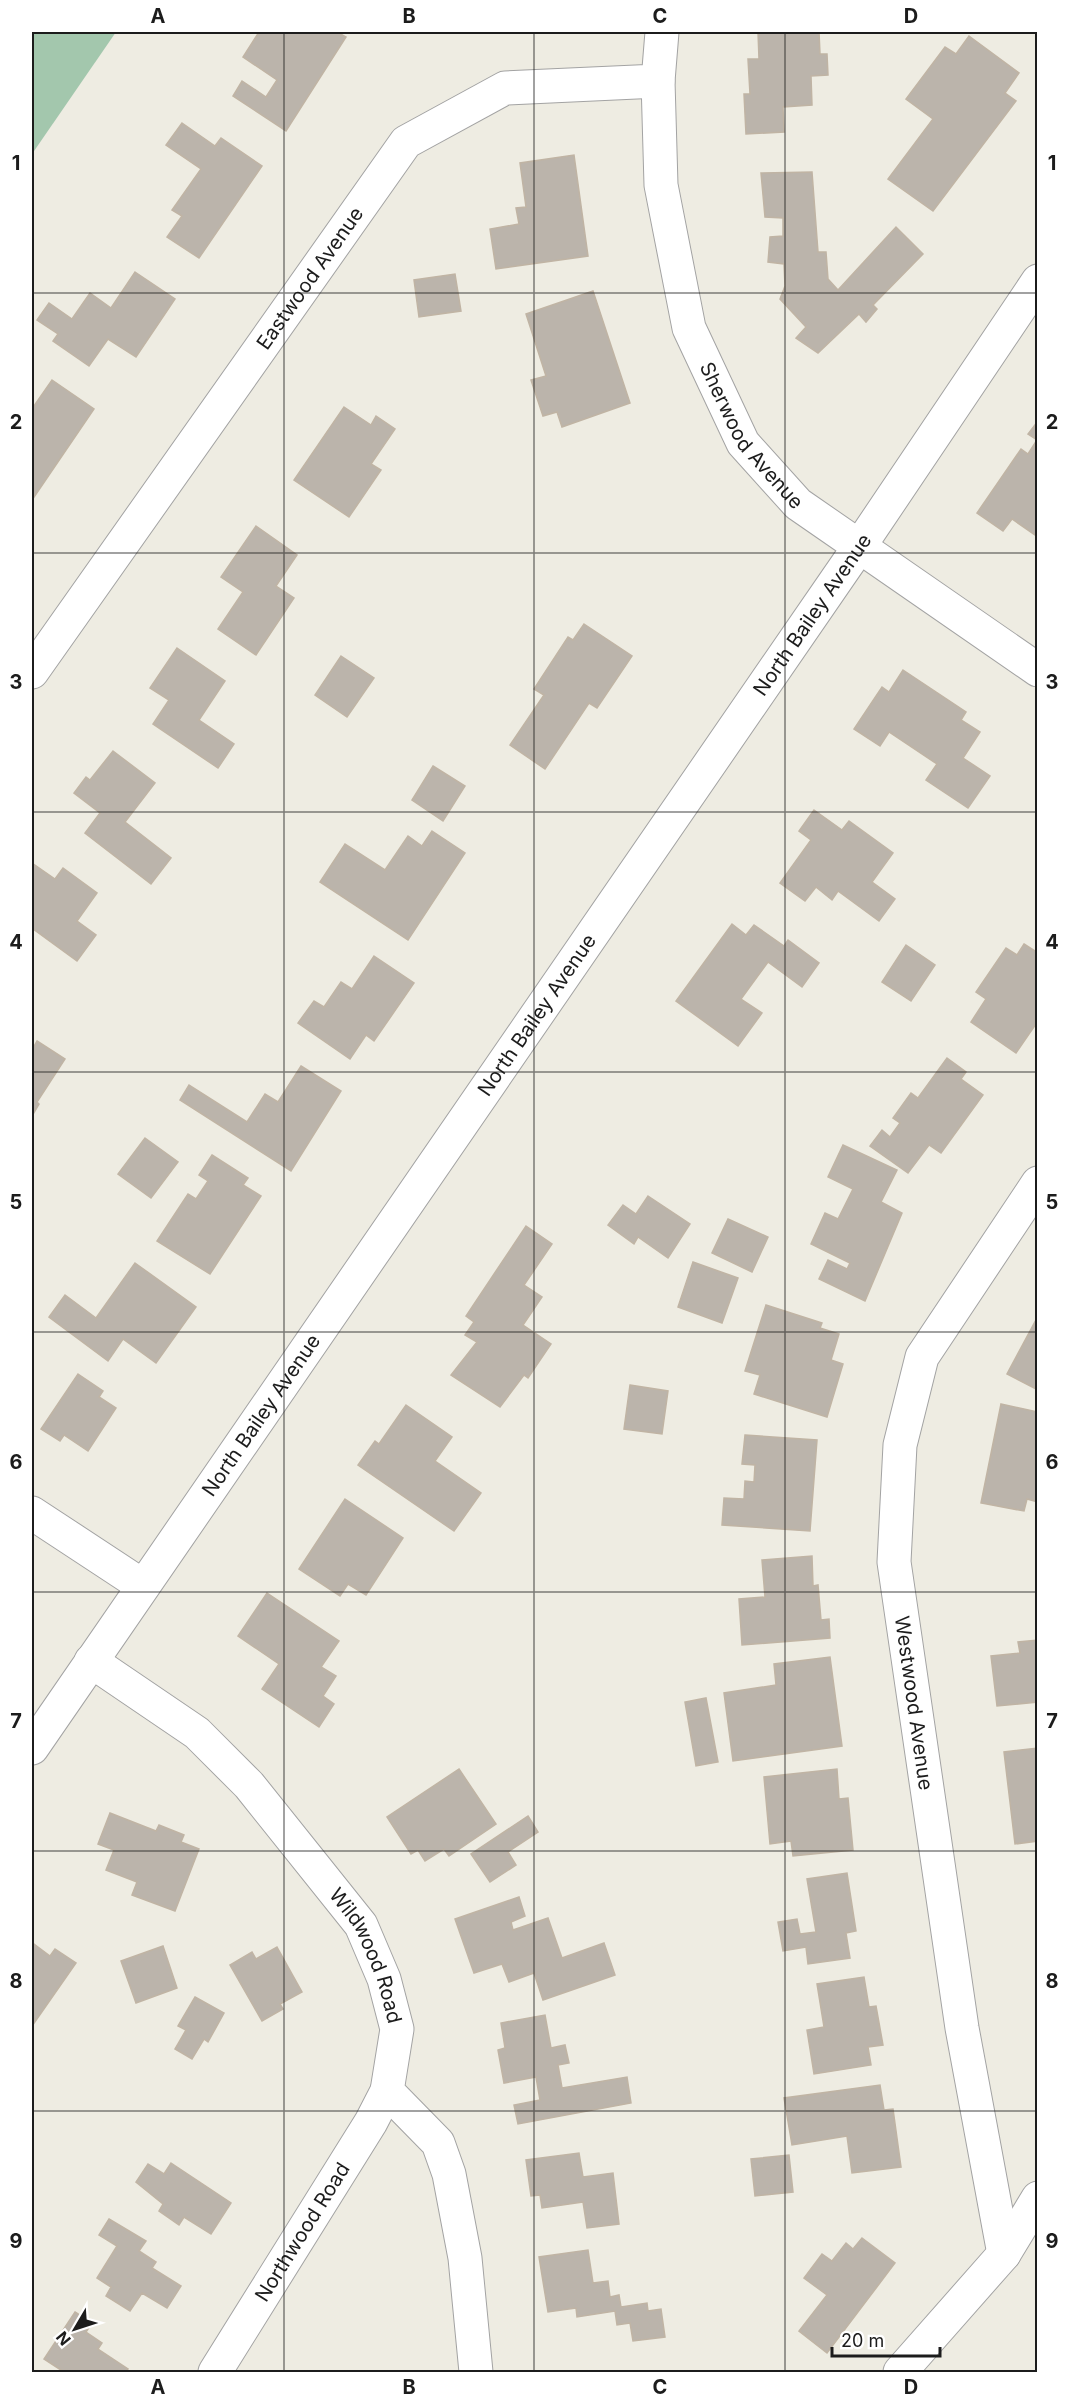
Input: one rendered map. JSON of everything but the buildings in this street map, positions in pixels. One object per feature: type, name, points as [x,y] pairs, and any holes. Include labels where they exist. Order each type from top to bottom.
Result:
[{"type":"street","points":[[658,81],[662,32]]},
{"type":"street","name":"Sherwood Avenue","points":[[658,81],[661,185],[689,328],[743,443],[798,504],[1038,670]]},
{"type":"street","name":"Eastwood Avenue","points":[[32,672],[406,142],[505,88],[658,81]]},
{"type":"street","name":"North Bailey Avenue","points":[[32,1748],[859,547],[1038,281]]},
{"type":"street","name":"Westwood Avenue","points":[[1004,2254],[962,2028],[894,1562],[900,1445],[922,1357],[1038,1183]]},
{"type":"street","points":[[32,1514],[143,1586]]},
{"type":"street","name":"Wildwood Road","points":[[91,1661],[197,1733],[249,1785],[361,1924],[384,1979],[397,2029],[387,2091]]},
{"type":"street","points":[[387,2091],[438,2143],[449,2174],[465,2258],[477,2373]]},
{"type":"street","name":"Northwood Road","points":[[215,2373],[371,2122],[387,2091]]},
{"type":"street","points":[[900,2373],[1004,2254],[1038,2198]]},
{"type":"green space","points":[[32,32],[116,32],[32,154]]}]
